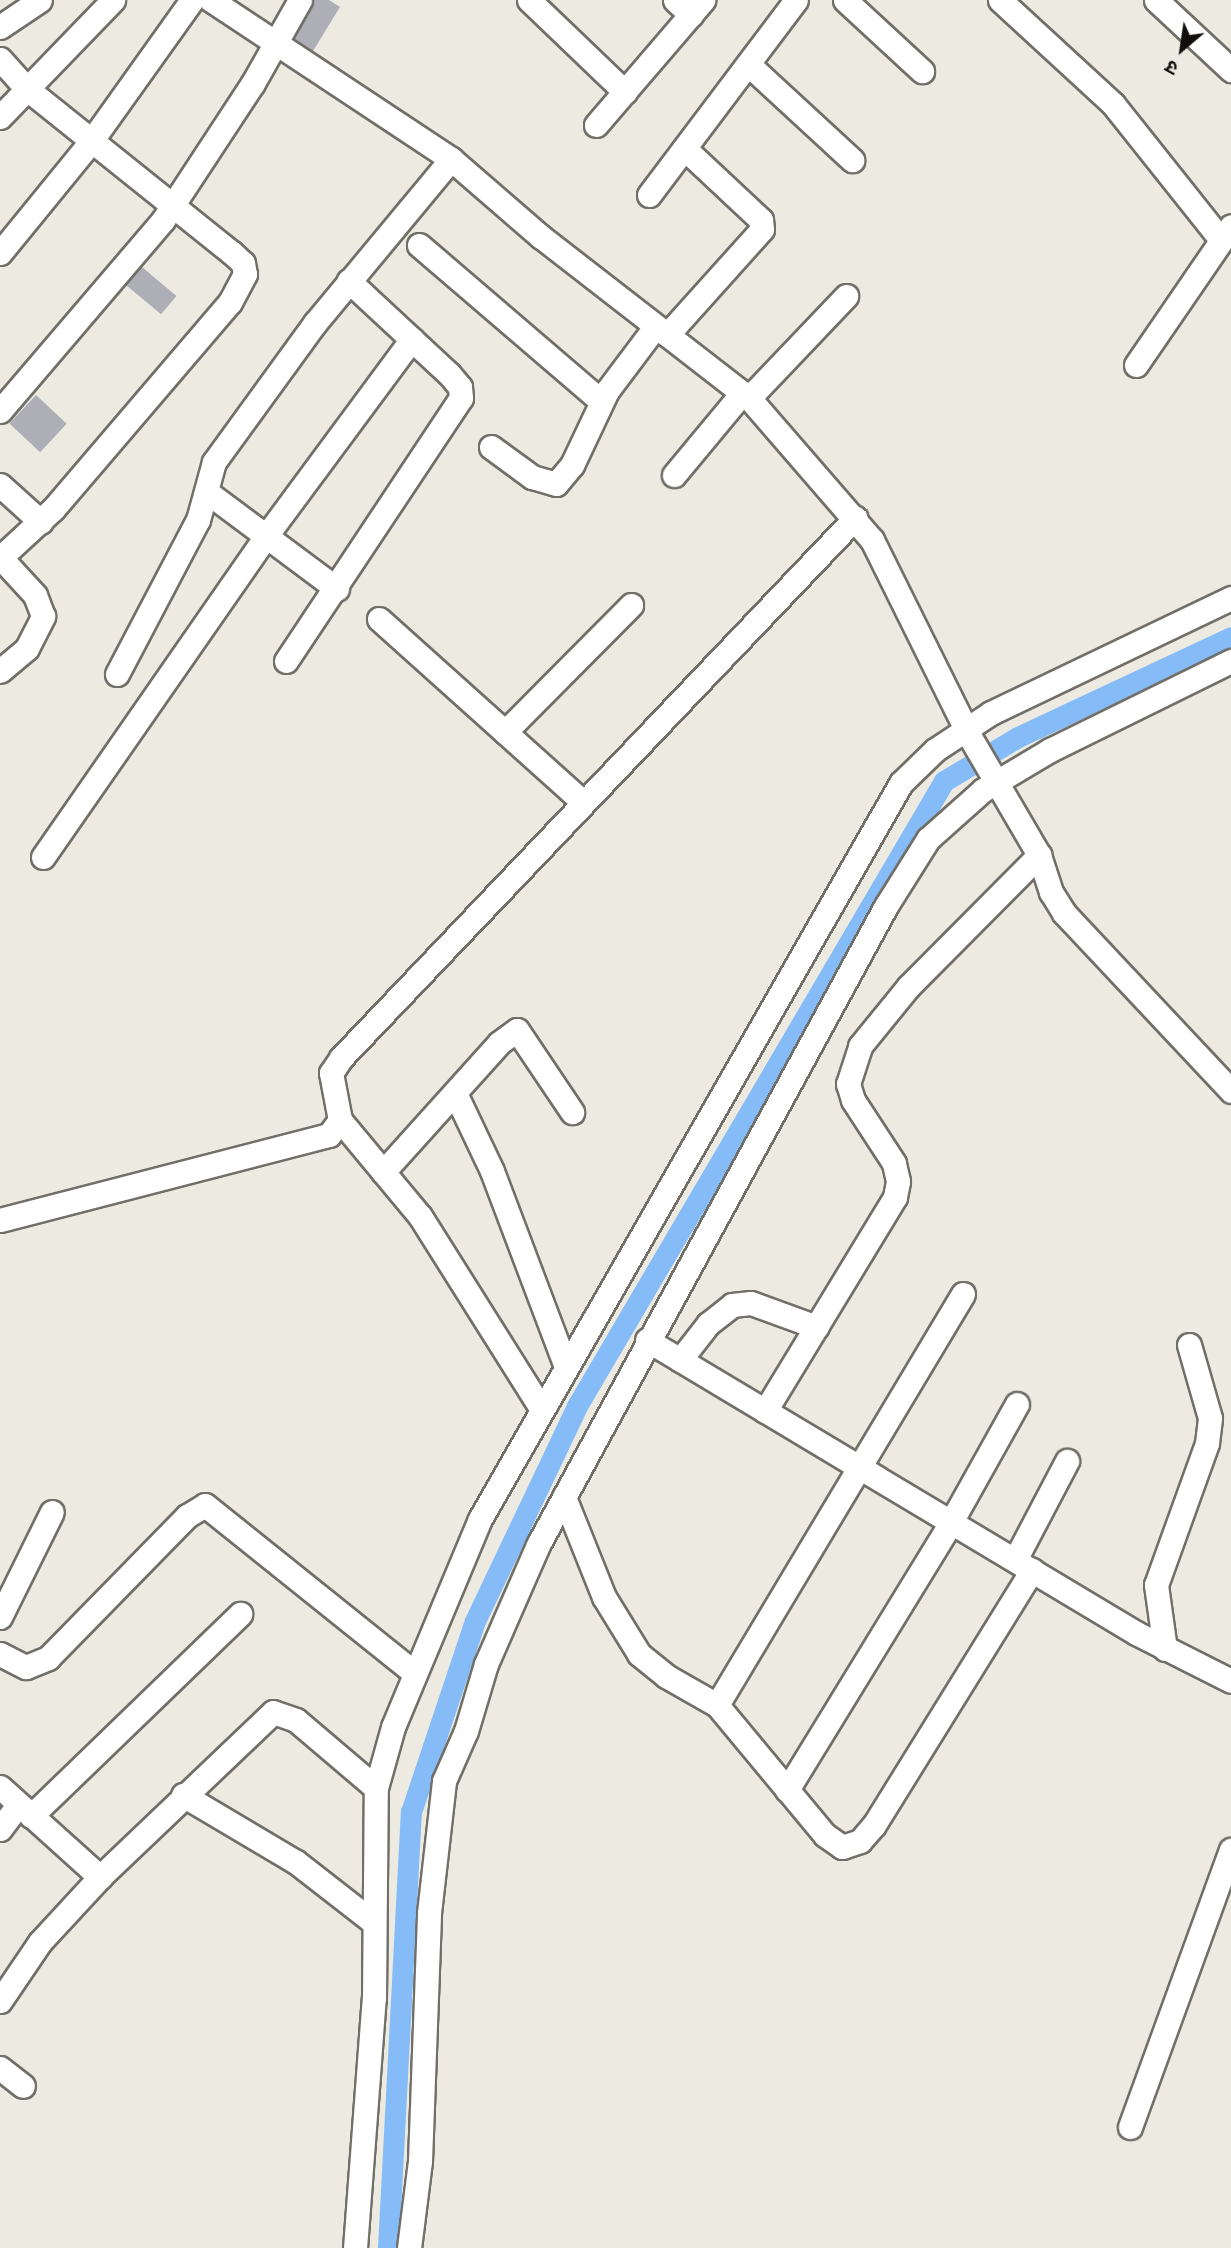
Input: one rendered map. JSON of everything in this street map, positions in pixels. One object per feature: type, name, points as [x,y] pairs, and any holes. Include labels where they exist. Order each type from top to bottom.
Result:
[{"type":"street","points":[[0,27],[40,0]]},
{"type":"street","points":[[0,117],[113,0]]},
{"type":"street","points":[[0,253],[92,140],[192,0]]},
{"type":"street","points":[[211,0],[275,45],[451,159],[661,331],[745,395],[855,518],[898,587],[968,733],[1040,855],[1051,892],[1063,913],[1231,1091]]},
{"type":"street","points":[[0,411],[144,245],[173,205],[275,45],[300,0]]},
{"type":"street","points":[[529,0],[625,92]]},
{"type":"street","points":[[649,195],[796,0]]},
{"type":"street","points":[[845,0],[922,71]]},
{"type":"street","points":[[1000,0],[1113,104],[1228,230],[1136,365]]},
{"type":"street","points":[[1156,0],[1231,70]]},
{"type":"street","points":[[596,125],[625,92],[690,5]]},
{"type":"street","points":[[0,59],[26,88],[243,264],[242,285],[41,522],[0,557],[35,595],[43,616],[27,648],[0,671]]},
{"type":"street","points":[[748,64],[852,160]]},
{"type":"street","points":[[491,446],[532,477],[556,484],[572,465],[601,401],[661,331],[762,229],[761,220],[684,148]]},
{"type":"street","points":[[117,674],[198,520],[214,462],[349,281],[451,159]]},
{"type":"street","points":[[419,245],[601,401]]},
{"type":"street","points":[[286,661],[337,589],[461,398],[460,387],[449,374],[349,281]]},
{"type":"street","points":[[674,475],[745,395],[846,296]]},
{"type":"street","points":[[43,857],[267,536],[412,340]]},
{"type":"street","points":[[0,485],[41,522]]},
{"type":"street","points":[[207,492],[337,589]]},
{"type":"street","points":[[541,1408],[420,1216],[340,1120],[329,1084],[341,1058],[855,518]]},
{"type":"street","points":[[355,2248],[374,1998],[376,1788],[415,1673],[480,1519],[565,1364],[880,814],[913,769],[968,733],[990,713],[1231,598]]},
{"type":"street","points":[[505,732],[631,605]]},
{"type":"street","points":[[379,619],[583,802]]},
{"type":"street","points":[[409,2248],[420,2161],[429,1913],[444,1781],[467,1731],[486,1664],[564,1497],[914,859],[945,819],[994,777],[1231,661]]},
{"type":"street","points":[[765,1411],[895,1197],[898,1181],[894,1163],[853,1100],[848,1084],[851,1064],[860,1046],[909,986],[1040,855]]},
{"type":"street","points":[[383,1172],[499,1043],[517,1030],[572,1112]]},
{"type":"street","points":[[455,1093],[492,1171],[565,1364]]},
{"type":"street","points":[[0,1220],[329,1135],[340,1120]]},
{"type":"street","points":[[717,1705],[861,1469],[963,1294]]},
{"type":"street","points":[[680,1360],[708,1324],[733,1305],[751,1303],[817,1327]]},
{"type":"street","points":[[648,1340],[1166,1649],[1231,1681]]},
{"type":"street","points":[[1166,1649],[1156,1585],[1204,1455],[1221,1420],[1189,1345]]},
{"type":"street","points":[[787,1790],[951,1522],[1017,1404]]},
{"type":"street","points":[[564,1497],[604,1597],[639,1654],[666,1676],[717,1705],[834,1844],[851,1846],[860,1841],[888,1803],[1023,1565],[1067,1461]]},
{"type":"street","points":[[0,1654],[26,1667],[48,1658],[187,1516],[205,1504],[415,1673]]},
{"type":"street","points":[[0,1617],[52,1512]]},
{"type":"street","points":[[0,1829],[25,1810],[240,1614]]},
{"type":"street","points":[[0,2001],[40,1942],[100,1877],[273,1712],[296,1720],[376,1788]]},
{"type":"street","points":[[0,1787],[100,1877]]},
{"type":"street","points":[[183,1795],[270,1844],[373,1922]]},
{"type":"street","points":[[1130,2127],[1231,1850]]},
{"type":"street","points":[[0,2067],[23,2086]]},
{"type":"building","points":[[314,0],[329,0],[340,7],[313,51],[294,38]]},
{"type":"building","points":[[142,267],[176,296],[161,314],[127,285]]},
{"type":"building","points":[[36,395],[67,424],[40,452],[9,424]]},
{"type":"waterway","points":[[388,2248],[411,1812],[475,1621],[577,1406],[944,781],[1018,737],[1231,637]]}]
